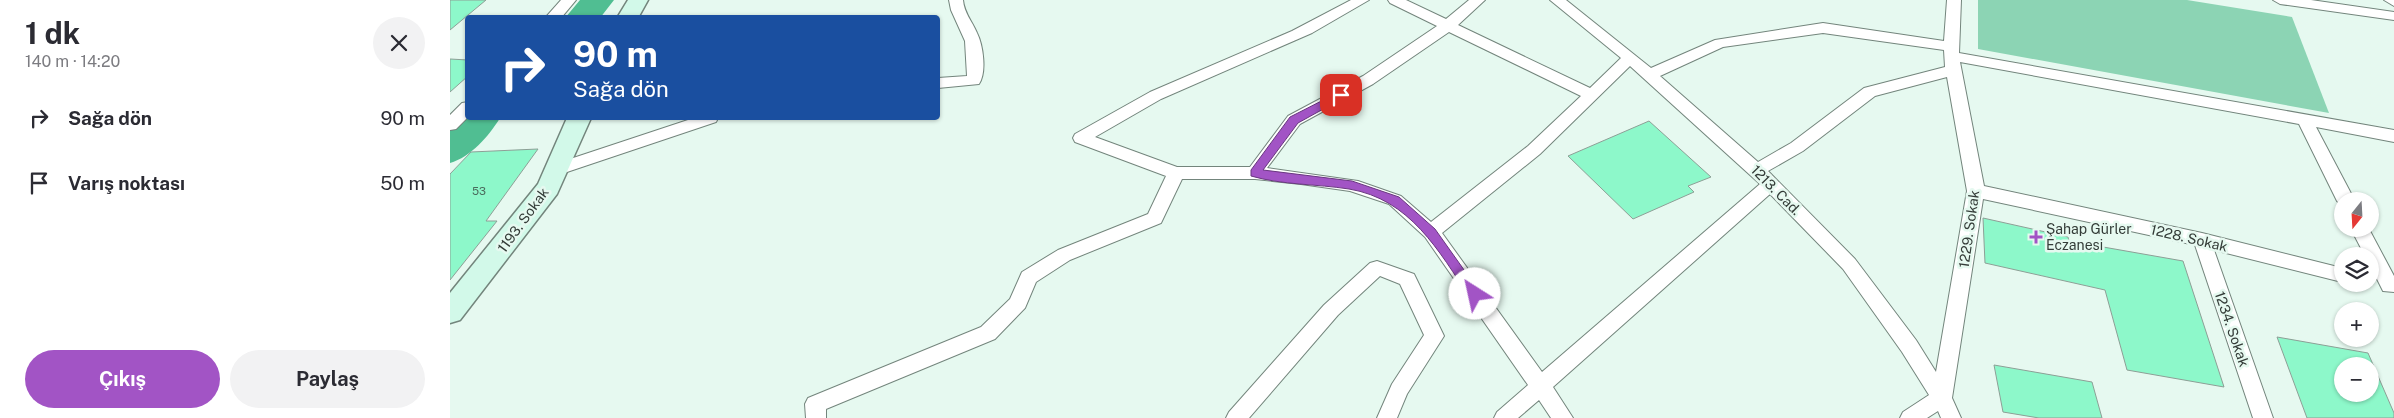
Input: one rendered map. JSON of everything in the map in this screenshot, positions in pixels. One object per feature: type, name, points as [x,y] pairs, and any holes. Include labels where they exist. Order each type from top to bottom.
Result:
[{"type":"street","points":[[555,15],[569,0]]},
{"type":"street","points":[[629,15],[638,0]]},
{"type":"street","points":[[940,83],[974,80],[975,68],[971,36],[962,22],[956,0]]},
{"type":"street","points":[[1362,0],[1289,38],[1198,75],[1114,115],[1081,138],[1176,173],[1254,173],[1352,185],[1395,200],[1431,232],[1562,418]]},
{"type":"street","points":[[1396,0],[1592,94]]},
{"type":"street","points":[[1254,173],[1294,120],[1368,80],[1447,26],[1478,0]]},
{"type":"street","name":"1229. Sokak","points":[[1942,398],[1976,191],[1952,58],[1954,0]]},
{"type":"street","points":[[2280,0],[2394,16]]},
{"type":"street","name":"1213. Cad.","points":[[1569,3],[1757,170],[1849,264],[1909,346],[1942,398],[1951,418]]},
{"type":"street","points":[[1650,75],[1720,43],[1823,28],[1952,58],[2394,136]]},
{"type":"street","points":[[1431,232],[1534,150],[1630,58]]},
{"type":"street","points":[[1757,170],[1797,147],[1870,92],[1952,58]]},
{"type":"street","points":[[450,125],[465,109]]},
{"type":"street","points":[[2304,119],[2341,192]]},
{"type":"street","name":"1193. Sokak","points":[[450,312],[528,216],[548,188],[579,120]]},
{"type":"street","points":[[555,170],[704,120]]},
{"type":"street","points":[[816,418],[815,404],[988,333],[1018,303],[1029,277],[1064,255],[1154,218],[1176,173]]},
{"type":"street","points":[[1504,418],[1771,184]]},
{"type":"street","name":"1228. Sokak","points":[[1976,191],[2202,240],[2334,272]]},
{"type":"street","points":[[2365,238],[2392,286]]},
{"type":"street","name":"1234. Sokak","points":[[2202,240],[2263,418]]},
{"type":"street","points":[[1236,418],[1331,310],[1377,268],[1407,279],[1434,336],[1399,390],[1387,418]]},
{"type":"street","points":[[2379,283],[2392,286]]},
{"type":"street","points":[[1910,418],[1942,398]]},
{"type":"green space","points":[[1978,0],[2187,0],[2292,17],[2329,113],[1978,49]]},
{"type":"building","points":[[450,0],[486,0],[468,15],[465,15],[465,18],[450,30]]},
{"type":"building","points":[[450,59],[465,60],[465,79],[450,92]]},
{"type":"building","points":[[1649,121],[1711,177],[1688,186],[1694,192],[1633,219],[1568,156]]},
{"type":"building","points":[[538,149],[486,221],[497,221],[450,280],[450,174],[471,152]]},
{"type":"building","points":[[1983,218],[2068,237],[2069,241],[2183,261],[2224,387],[2127,370],[2105,290],[1985,263]]},
{"type":"building","points":[[2277,337],[2368,353],[2370,357],[2334,357],[2334,402],[2379,402],[2379,378],[2394,413],[2394,418],[2307,418]]},
{"type":"building","points":[[1994,365],[2092,382],[2102,418],[2039,418],[2003,412]]},
{"type":"waterway","points":[[584,15],[598,0]]},
{"type":"waterway","points":[[450,150],[480,120]]},
{"type":"place","name":"Şahap Gürler Eczanesi","points":[[2036,237]]},
{"type":"route","points":[[1341,95],[1294,120],[1254,173],[1352,185],[1395,200],[1431,232],[1475,294]]}]
